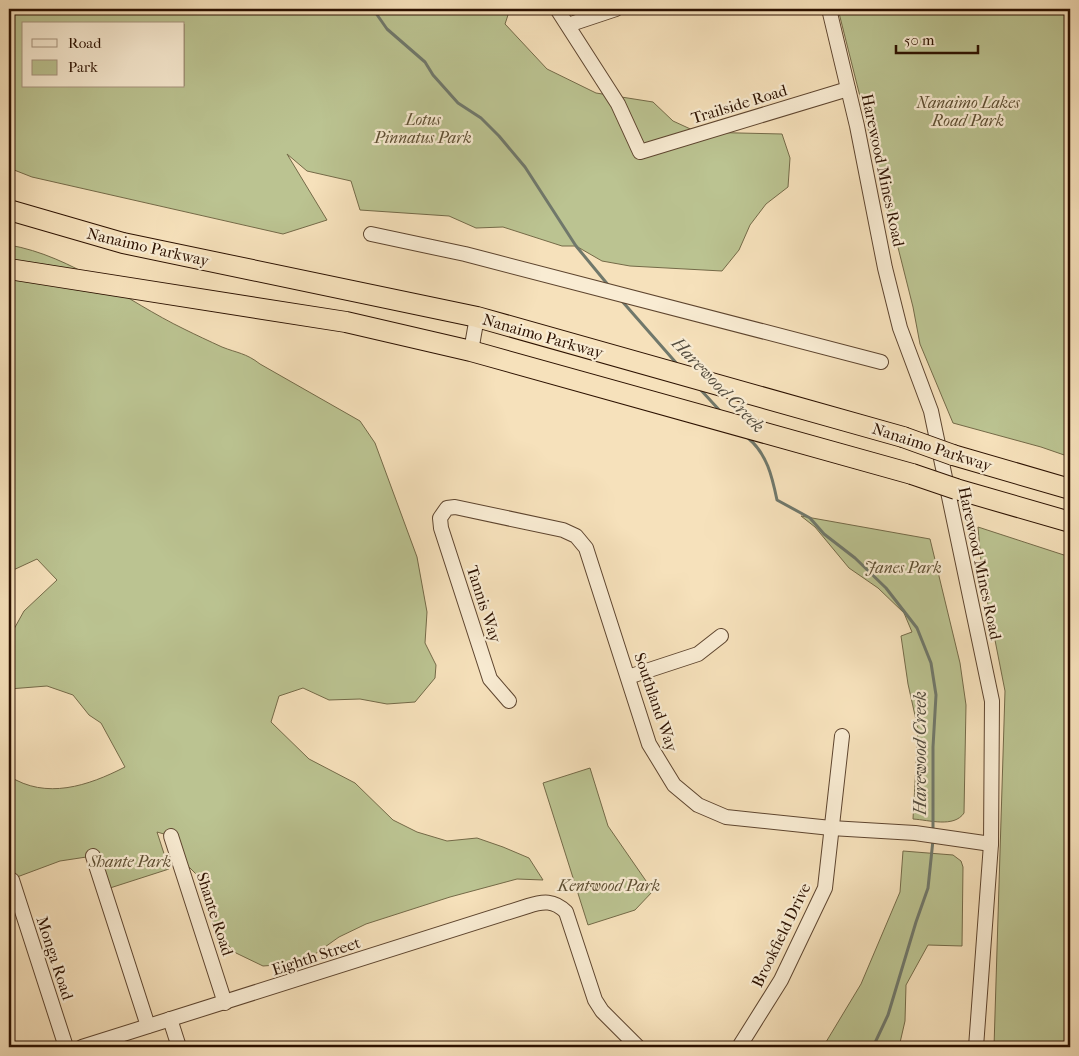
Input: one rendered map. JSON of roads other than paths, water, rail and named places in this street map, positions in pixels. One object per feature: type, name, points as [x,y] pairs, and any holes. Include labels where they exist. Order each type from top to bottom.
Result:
[{"type":"highway","name":"Nanaimo Parkway","points":[[9,210],[122,243],[477,317],[902,437],[953,455],[1070,489]]},
{"type":"highway","name":"Nanaimo Parkway","points":[[9,269],[346,322],[471,351],[912,474],[956,489],[1070,522]]},
{"type":"street","points":[[557,9],[568,25],[616,9]]},
{"type":"street","name":"Harewood Mines Road","points":[[829,9],[848,89],[885,268],[900,328],[931,411],[992,701],[991,844],[976,1047]]},
{"type":"street","name":"Trailside Road","points":[[568,25],[618,104],[640,152],[848,89]]},
{"type":"street","points":[[371,234],[465,254],[881,362]]},
{"type":"street","points":[[471,351],[477,317]]},
{"type":"street","name":"Southland Way","points":[[442,512],[447,508],[455,507],[563,530],[576,536],[586,548],[649,744],[659,764],[674,785],[698,804],[726,817],[830,828],[915,833],[991,844]]},
{"type":"street","name":"Tannis Way","points":[[442,512],[440,518],[441,528],[490,679],[509,702]]},
{"type":"street","points":[[628,677],[698,654],[721,636]]},
{"type":"street","name":"Brookfield Drive","points":[[739,1047],[782,980],[825,888],[830,828],[842,736]]},
{"type":"street","name":"Shante Road","points":[[171,836],[225,1003]]},
{"type":"street","points":[[93,856],[148,1026]]},
{"type":"street","name":"Monga Road","points":[[12,880],[66,1047]]},
{"type":"street","name":"Eighth Street","points":[[82,1047],[540,902],[550,902],[560,906],[568,918],[595,1000],[602,1011],[638,1047]]},
{"type":"street","points":[[170,1019],[179,1047]]},
{"type":"waterway","name":"Harewood Creek","points":[[373,9],[387,29],[425,62],[433,75],[458,103],[481,118],[499,136],[525,167],[576,246],[609,286]]},
{"type":"waterway","name":"Harewood Creek","points":[[621,300],[678,365]]},
{"type":"waterway","name":"Harewood Creek","points":[[699,388],[722,413]]},
{"type":"waterway","name":"Harewood Creek","points":[[748,438],[764,458],[771,474],[777,500],[810,518],[824,534],[855,558],[886,588],[917,628],[931,663],[936,695],[933,747],[933,831]]},
{"type":"waterway","name":"Harewood Creek","points":[[873,1047],[888,1015],[928,888],[933,840]]},
{"type":"park label","name":"Nanaimo Lakes Road Park","points":[[968,111]]},
{"type":"park label","name":"Lotus Pinnatus Park","points":[[423,128]]},
{"type":"park label","name":"Janes Park","points":[[903,567]]},
{"type":"park label","name":"Shante Park","points":[[130,861]]},
{"type":"park label","name":"Kentwood Park","points":[[609,885]]}]
